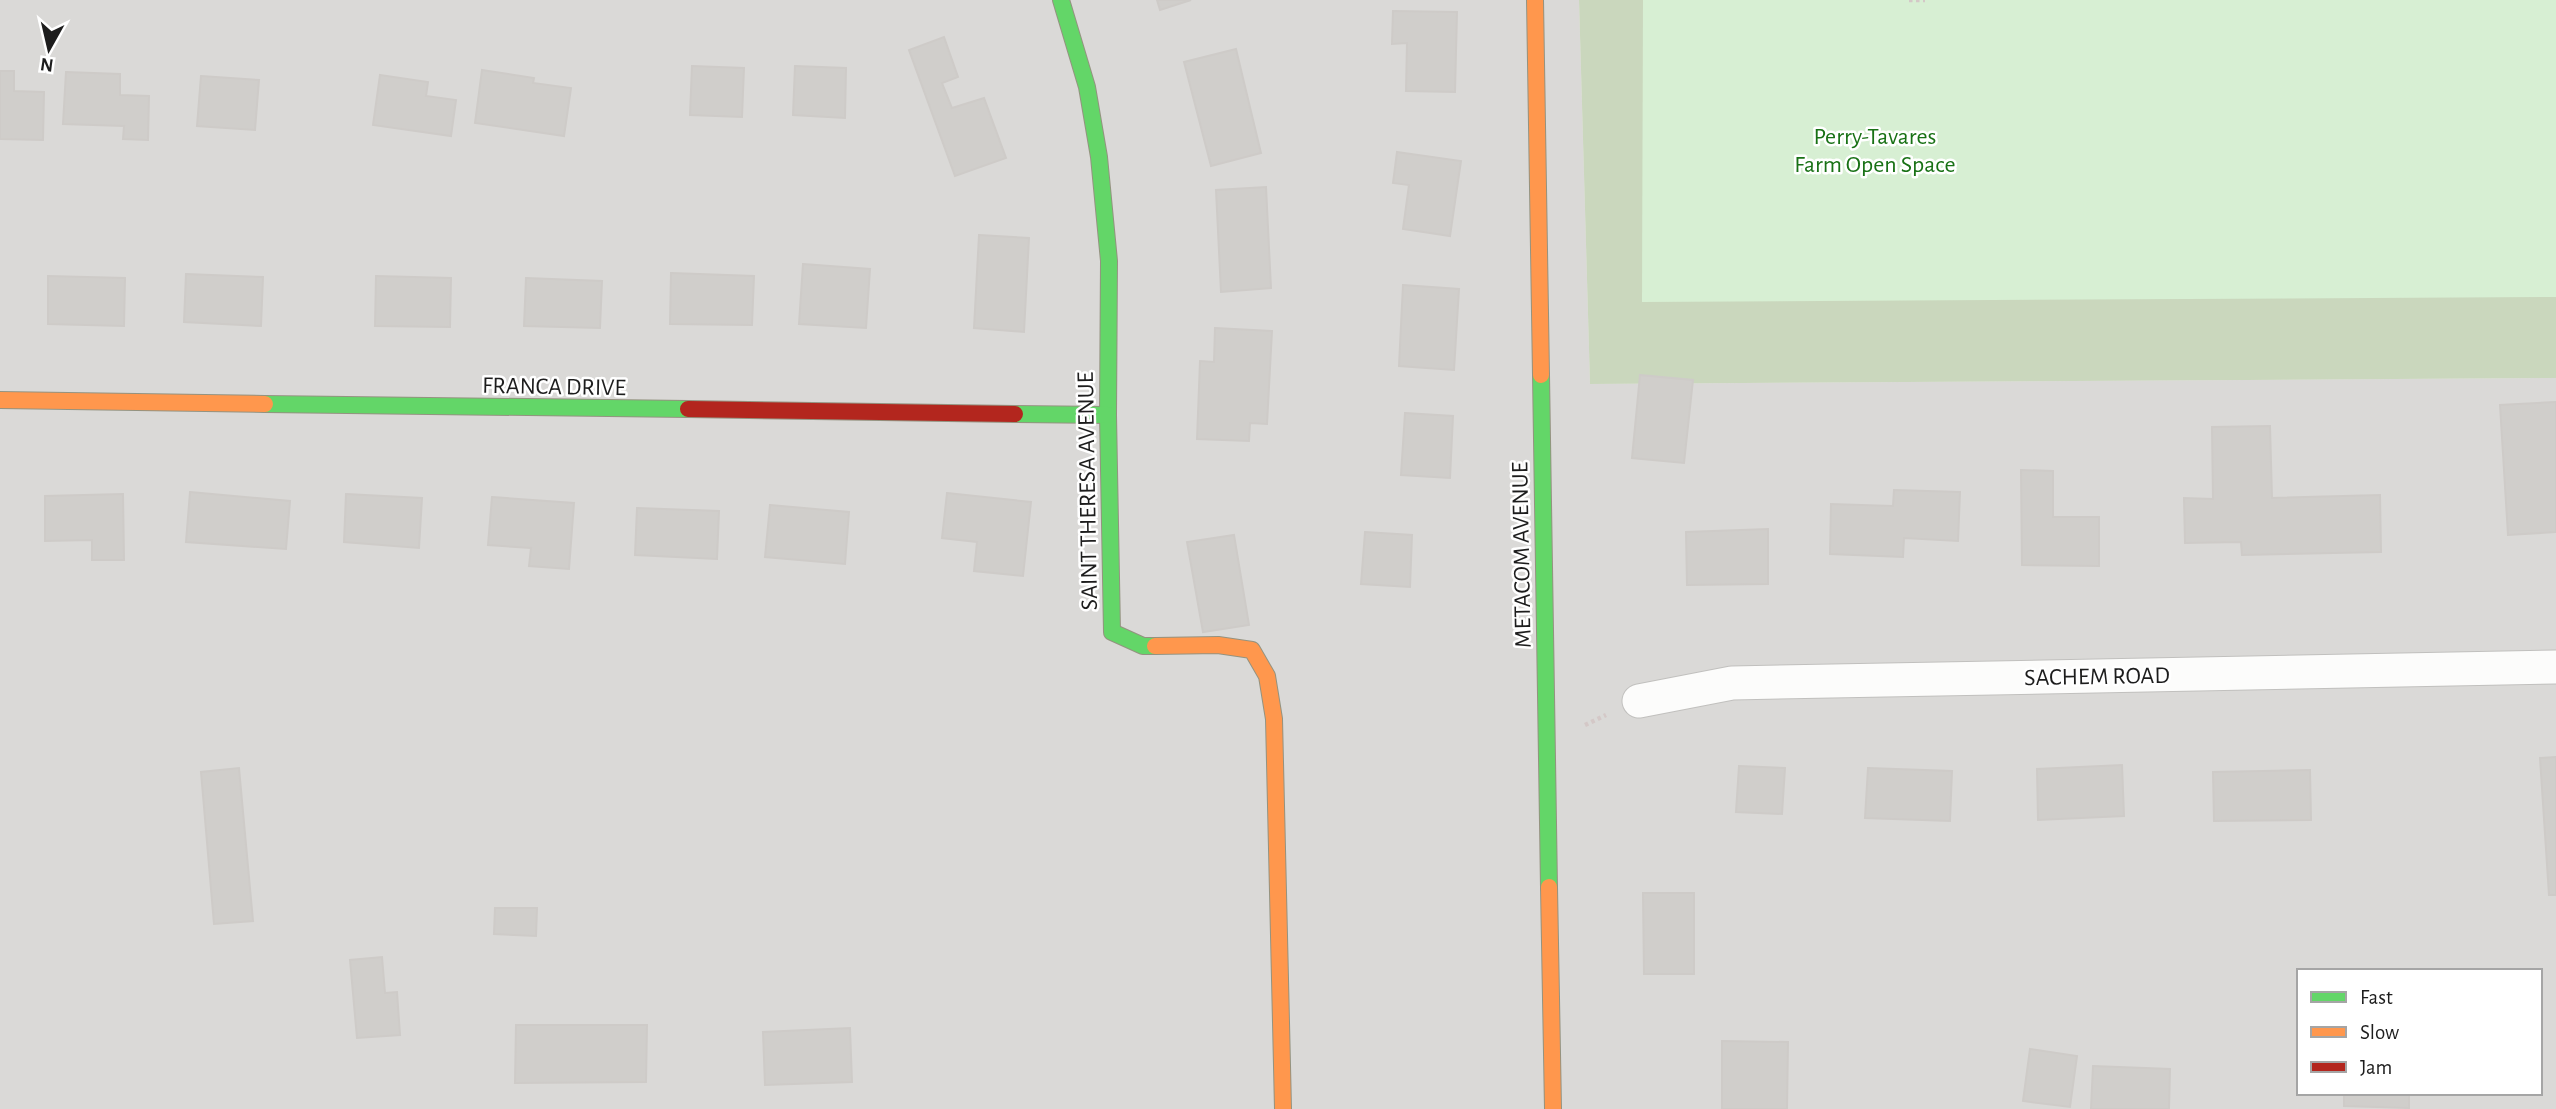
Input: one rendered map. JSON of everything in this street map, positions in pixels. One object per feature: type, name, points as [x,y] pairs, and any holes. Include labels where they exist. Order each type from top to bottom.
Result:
[{"type":"street","name":"SAINT THERESA AVENUE","points":[[1061,0],[1087,87],[1099,157],[1109,261],[1108,415],[1112,632],[1143,646],[1218,645],[1252,650],[1267,676],[1274,719],[1283,1109]]},
{"type":"street","name":"METACOM AVENUE","points":[[1535,0],[1553,1109]]},
{"type":"street","name":"FRANCA DRIVE","points":[[0,400],[1108,415]]},
{"type":"street","name":"SACHEM ROAD","points":[[1639,701],[1732,683],[2556,667]]},
{"type":"path","points":[[1909,0],[1924,0]]},
{"type":"path","points":[[1546,742],[1639,701]]},
{"type":"shaded area","points":[[0,0],[1579,0],[1590,384],[2556,378],[2556,1109],[0,1109]]},
{"type":"green space","name":"Perry-Tavares Farm Open Space","points":[[1579,0],[2556,0],[2556,378],[1590,384]]},
{"type":"green space","name":"Perry-Tavares Farm Open Space","points":[[1643,0],[2556,0],[2556,297],[1642,302]]},
{"type":"building","points":[[1157,0],[1191,0],[1160,10]]},
{"type":"building","points":[[1393,11],[1457,12],[1455,92],[1406,91],[1407,43],[1392,44]]},
{"type":"building","points":[[944,37],[958,77],[942,83],[952,108],[984,98],[1006,158],[955,176],[909,50]]},
{"type":"building","points":[[1236,49],[1261,153],[1211,166],[1184,62]]},
{"type":"building","points":[[692,66],[744,68],[742,117],[690,115]]},
{"type":"building","points":[[795,66],[846,68],[845,118],[793,115]]},
{"type":"building","points":[[482,70],[534,78],[533,83],[571,88],[564,136],[475,123]]},
{"type":"building","points":[[0,71],[14,71],[14,91],[44,92],[43,140],[0,139]]},
{"type":"building","points":[[66,72],[120,74],[120,95],[149,96],[148,140],[123,139],[124,126],[63,124]]},
{"type":"building","points":[[380,75],[428,82],[426,96],[456,100],[451,136],[373,125]]},
{"type":"building","points":[[201,76],[259,80],[255,130],[197,126]]},
{"type":"building","points":[[1397,152],[1461,161],[1450,236],[1403,229],[1409,185],[1393,183]]},
{"type":"building","points":[[1266,187],[1271,288],[1221,292],[1216,190]]},
{"type":"building","points":[[979,235],[1029,238],[1024,332],[974,328]]},
{"type":"building","points":[[803,264],[870,269],[866,328],[799,324]]},
{"type":"building","points":[[671,273],[754,276],[752,325],[670,324]]},
{"type":"building","points":[[186,274],[263,277],[261,326],[184,322]]},
{"type":"building","points":[[48,276],[125,278],[124,326],[48,324]]},
{"type":"building","points":[[376,276],[451,278],[450,327],[375,326]]},
{"type":"building","points":[[526,278],[602,281],[600,328],[524,326]]},
{"type":"building","points":[[1403,285],[1459,289],[1454,370],[1399,366]]},
{"type":"building","points":[[1215,328],[1272,331],[1267,424],[1250,423],[1249,441],[1197,439],[1200,361],[1214,362]]},
{"type":"building","points":[[1640,375],[1693,380],[1684,463],[1632,458]]},
{"type":"building","points":[[2556,402],[2556,532],[2508,535],[2500,405]]},
{"type":"building","points":[[1405,413],[1453,416],[1450,478],[1401,475]]},
{"type":"building","points":[[2270,426],[2272,498],[2380,495],[2381,552],[2242,555],[2241,542],[2185,543],[2184,498],[2213,499],[2212,427]]},
{"type":"building","points":[[2021,470],[2053,471],[2053,517],[2099,517],[2099,566],[2022,565]]},
{"type":"building","points":[[1894,490],[1960,492],[1958,541],[1904,538],[1903,557],[1830,554],[1831,504],[1893,506]]},
{"type":"building","points":[[190,492],[290,501],[286,549],[186,542]]},
{"type":"building","points":[[947,493],[1031,502],[1023,576],[974,571],[977,542],[942,538]]},
{"type":"building","points":[[123,494],[124,560],[92,560],[92,540],[45,541],[45,496]]},
{"type":"building","points":[[346,494],[422,498],[419,548],[344,542]]},
{"type":"building","points":[[492,497],[574,503],[569,569],[529,566],[531,548],[488,545]]},
{"type":"building","points":[[770,505],[849,512],[845,564],[765,557]]},
{"type":"building","points":[[637,508],[719,511],[717,559],[635,555]]},
{"type":"building","points":[[1768,529],[1768,584],[1687,585],[1686,532]]},
{"type":"building","points":[[1365,532],[1412,535],[1410,587],[1361,584]]},
{"type":"building","points":[[1234,535],[1249,625],[1203,632],[1187,542]]},
{"type":"building","points":[[2556,757],[2556,895],[2549,895],[2540,758]]},
{"type":"building","points":[[2122,765],[2124,816],[2038,820],[2037,769]]},
{"type":"building","points":[[1739,766],[1785,768],[1782,814],[1736,812]]},
{"type":"building","points":[[239,768],[253,921],[214,924],[201,772]]},
{"type":"building","points":[[1868,768],[1952,771],[1950,821],[1865,818]]},
{"type":"building","points":[[2310,770],[2311,820],[2214,821],[2213,772]]},
{"type":"building","points":[[1643,893],[1694,893],[1694,974],[1644,974]]},
{"type":"building","points":[[495,908],[537,908],[536,936],[494,934]]},
{"type":"building","points":[[382,957],[385,993],[397,992],[400,1035],[357,1038],[350,960]]},
{"type":"building","points":[[516,1025],[647,1025],[646,1082],[515,1083]]},
{"type":"building","points":[[850,1028],[852,1082],[765,1085],[763,1032]]},
{"type":"building","points":[[1722,1041],[1788,1042],[1787,1109],[1722,1109]]},
{"type":"building","points":[[2030,1049],[2077,1056],[2070,1107],[2023,1101]]},
{"type":"building","points":[[2093,1066],[2170,1069],[2169,1109],[2091,1109]]},
{"type":"building","points":[[2344,1095],[2409,1095],[2409,1108],[2344,1106]]},
{"type":"traffic: fast","points":[[1061,0],[1087,87],[1099,157],[1109,261],[1108,415],[1112,632],[1143,646],[1155,646]]},
{"type":"traffic: fast","points":[[1541,375],[1549,887]]},
{"type":"traffic: fast","points":[[265,404],[688,409]]},
{"type":"traffic: fast","points":[[1015,414],[1108,415]]},
{"type":"traffic: slow","points":[[1535,0],[1541,375]]},
{"type":"traffic: slow","points":[[0,400],[265,404]]},
{"type":"traffic: slow","points":[[1155,646],[1218,645],[1252,650],[1267,676],[1274,719],[1283,1109]]},
{"type":"traffic: slow","points":[[1549,887],[1553,1109]]},
{"type":"traffic: jam","points":[[688,409],[1015,414]]}]
